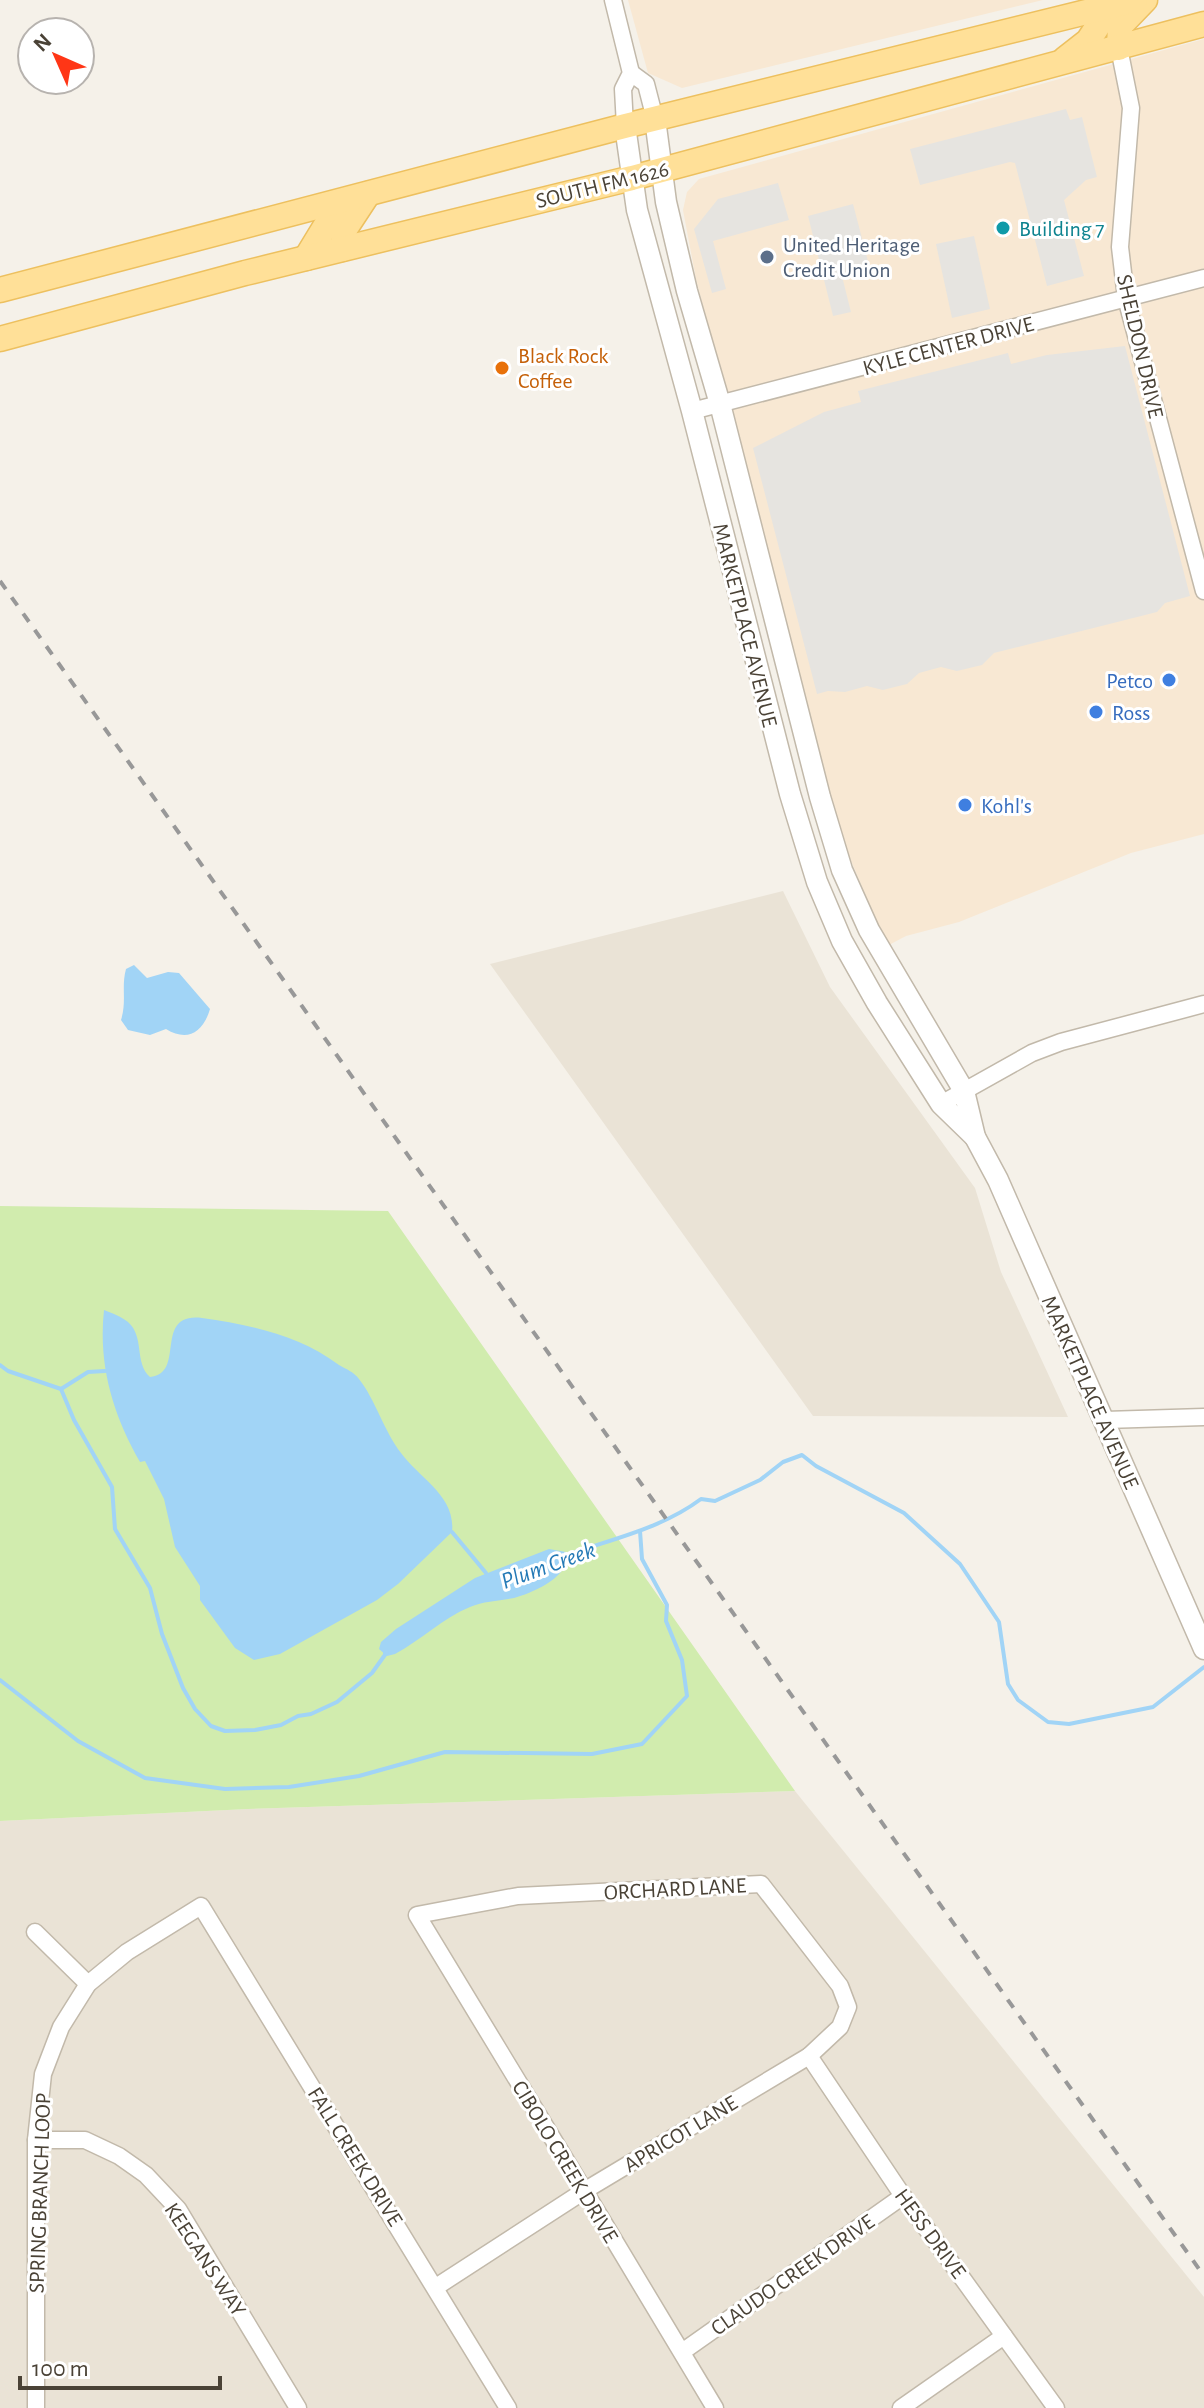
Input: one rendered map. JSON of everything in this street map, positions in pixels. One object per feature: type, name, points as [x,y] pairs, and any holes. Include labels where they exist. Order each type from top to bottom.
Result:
[{"type":"main road","points":[[0,290],[625,126],[1135,0]]},
{"type":"main road","points":[[1119,48],[1120,26],[1145,0]]},
{"type":"main road","points":[[1057,65],[1088,41],[1111,6]]},
{"type":"main road","name":"SOUTH FM 1626","points":[[0,339],[306,258],[632,178],[1204,24]]},
{"type":"main road","points":[[342,249],[345,229],[368,194]]},
{"type":"main road","points":[[306,258],[334,212],[335,203]]},
{"type":"street","name":"MARKETPLACE AVENUE","points":[[613,0],[631,73],[646,84],[655,119],[675,239],[793,696],[842,870],[869,930],[964,1091],[975,1137],[998,1180],[1204,1649]]},
{"type":"street","name":"SHELDON DRIVE","points":[[1119,48],[1131,108],[1120,247],[1126,298],[1204,591]]},
{"type":"street","name":"MARKETPLACE AVENUE","points":[[631,73],[623,89],[637,210],[775,737],[817,882],[842,941],[877,1003],[941,1104],[975,1137]]},
{"type":"street","name":"KYLE CENTER DRIVE","points":[[692,411],[1204,278]]},
{"type":"street","points":[[941,1104],[1032,1053],[1061,1042],[1204,1004]]},
{"type":"street","points":[[1105,1420],[1204,1417]]},
{"type":"street","name":"ORCHARD LANE","points":[[417,1915],[518,1896],[761,1884],[840,1986],[848,2007],[840,2027]]},
{"type":"street","name":"SPRING BRANCH LOOP","points":[[36,2408],[36,2140],[43,2074],[61,2027],[88,1984],[127,1952],[201,1906]]},
{"type":"street","name":"FALL CREEK DRIVE","points":[[201,1906],[508,2408]]},
{"type":"street","name":"CIBOLO CREEK DRIVE","points":[[417,1915],[715,2408]]},
{"type":"street","points":[[35,1932],[88,1984]]},
{"type":"street","name":"APRICOT LANE","points":[[436,2287],[584,2191],[809,2056],[840,2027]]},
{"type":"street","name":"HESS DRIVE","points":[[809,2056],[903,2196],[1056,2408]]},
{"type":"street","name":"KEEGANS WAY","points":[[36,2140],[85,2140],[119,2156],[146,2175],[178,2209],[298,2408]]},
{"type":"street","name":"CLAUDO CREEK DRIVE","points":[[682,2352],[903,2196]]},
{"type":"street","points":[[901,2408],[1004,2336]]},
{"type":"shaded area","points":[[628,0],[1043,0],[682,88],[648,73]]},
{"type":"shaded area","points":[[1204,39],[1204,834],[1131,853],[959,922],[906,936],[887,946],[843,842],[696,279],[683,210],[687,192],[699,179]]},
{"type":"shaded area","points":[[1066,109],[1070,120],[1082,117],[1097,177],[1086,180],[1064,200],[1084,276],[1047,286],[1015,163],[920,185],[910,149]]},
{"type":"shaded area","points":[[778,183],[789,220],[713,241],[726,289],[712,293],[694,229],[718,199]]},
{"type":"shaded area","points":[[853,204],[870,269],[842,276],[851,312],[833,316],[808,216]]},
{"type":"shaded area","points":[[974,236],[990,309],[952,318],[936,244]]},
{"type":"shaded area","points":[[1125,346],[1190,596],[1165,603],[1157,612],[994,653],[982,665],[957,671],[941,667],[919,673],[907,684],[883,690],[867,686],[845,692],[817,694],[753,448],[824,412],[861,402],[858,391],[1008,353],[1011,364],[1047,355]]},
{"type":"shaded area","points":[[783,891],[830,987],[975,1188],[1001,1272],[1068,1417],[813,1416],[490,964]]},
{"type":"shaded area","points":[[795,1791],[1204,2297],[1204,2408],[0,2408],[0,1821],[248,1809]]},
{"type":"green space","points":[[0,1206],[388,1211],[795,1791],[248,1809],[0,1821]]},
{"type":"water","points":[[134,965],[147,978],[168,972],[179,973],[210,1009],[199,1029],[187,1035],[166,1029],[150,1035],[128,1030],[121,1020],[124,982],[126,969]]},
{"type":"water","points":[[104,1310],[123,1318],[133,1328],[142,1365],[150,1377],[161,1373],[167,1366],[173,1333],[178,1324],[187,1319],[202,1318],[256,1328],[291,1339],[350,1371],[365,1387],[401,1453],[442,1498],[452,1519],[452,1532],[377,1600],[280,1654],[254,1660],[235,1648],[200,1600],[200,1586],[175,1547],[164,1499],[145,1461],[140,1462],[130,1444],[115,1408],[103,1350]]},
{"type":"water","points":[[549,1549],[566,1552],[567,1561],[557,1576],[540,1588],[514,1598],[470,1607],[395,1654],[387,1656],[379,1649],[381,1642],[396,1629],[475,1578]]},
{"type":"waterway","name":"Plum Creek","points":[[0,1365],[8,1371],[61,1389],[74,1420],[112,1487],[115,1529],[150,1588],[162,1634],[183,1688],[195,1709],[211,1726],[225,1731],[255,1730],[311,1714],[337,1702],[372,1673],[385,1653]]},
{"type":"waterway","points":[[61,1389],[88,1372],[105,1371]]},
{"type":"waterway","name":"Plum Creek","points":[[564,1556],[652,1526],[701,1499],[715,1501],[760,1480],[783,1462],[802,1455],[816,1466],[904,1513],[960,1564],[999,1622],[1008,1684],[1018,1700],[1048,1722],[1069,1724],[1153,1707],[1204,1667]]},
{"type":"waterway","points":[[0,1680],[78,1741],[145,1778],[225,1789],[289,1787],[359,1776],[445,1752],[592,1754],[642,1744],[687,1696],[682,1660],[666,1621],[667,1605],[642,1559],[640,1531]]},
{"type":"waterway","points":[[452,1532],[486,1573]]},
{"type":"railway","points":[[0,581],[1204,2276]]},
{"type":"place","name":"Building 7","points":[[1003,228]]},
{"type":"place","name":"United Heritage Credit Union","points":[[767,257]]},
{"type":"place","name":"Black Rock Coffee","points":[[502,368]]},
{"type":"place","name":"Petco","points":[[1169,680]]},
{"type":"place","name":"Ross","points":[[1096,712]]},
{"type":"place","name":"Kohl's","points":[[965,805]]}]
